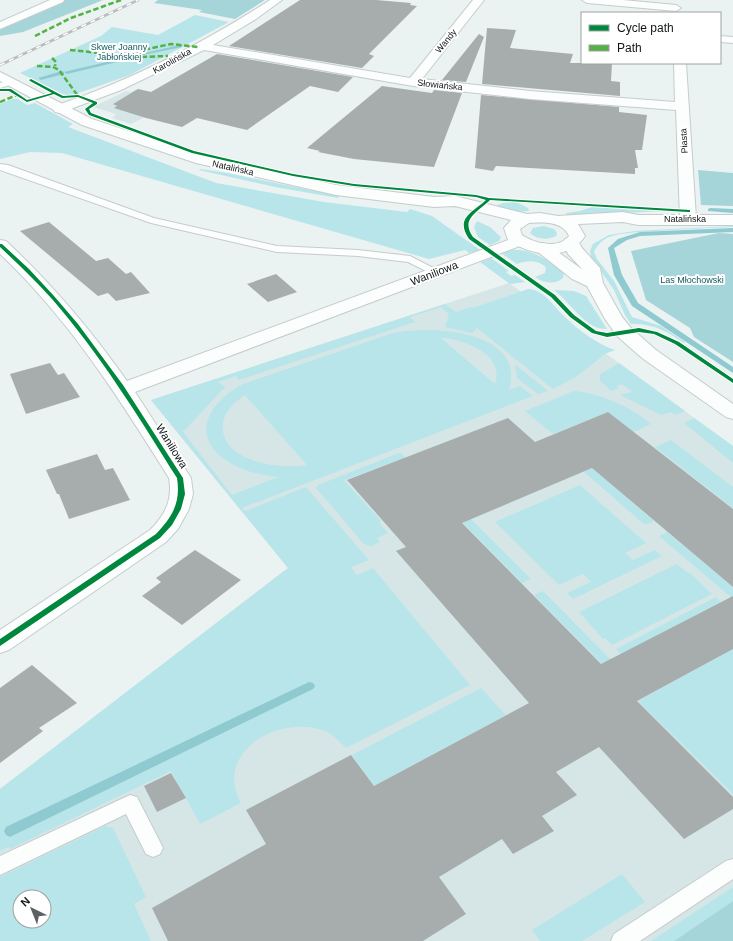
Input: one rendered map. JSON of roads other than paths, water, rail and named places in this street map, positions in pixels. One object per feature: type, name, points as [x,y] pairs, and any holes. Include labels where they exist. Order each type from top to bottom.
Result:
[{"type":"street","points":[[0,26],[59,0]]},
{"type":"street","name":"Karolińska","points":[[60,109],[134,81],[201,46],[278,0]]},
{"type":"street","name":"Wandy","points":[[413,82],[479,0]]},
{"type":"street","points":[[587,0],[677,7]]},
{"type":"street","points":[[721,39],[733,40]]},
{"type":"street","name":"Słowiańska","points":[[201,46],[413,82],[530,95],[682,106]]},
{"type":"street","name":"Piasta","points":[[680,64],[688,218]]},
{"type":"street","name":"Natalińska","points":[[4,81],[77,118],[102,128],[170,151],[226,167],[336,190],[434,202],[447,200],[462,202],[526,219],[540,218],[560,220],[623,216],[638,220]]},
{"type":"street","name":"Natalińska","points":[[434,202],[488,221],[515,237],[541,248],[558,248],[574,239],[638,220],[688,218],[733,220]]},
{"type":"street","points":[[515,237],[512,228],[515,224],[526,219]]},
{"type":"street","points":[[560,220],[572,227],[574,250],[591,268],[594,283],[614,319],[630,338],[649,354],[733,413]]},
{"type":"street","name":"Waniliowa","points":[[124,389],[436,272],[515,237]]},
{"type":"street","name":"Waniliowa","points":[[0,245],[67,312],[124,389],[180,478],[182,486],[182,499],[177,512],[167,527],[158,536],[0,644]]},
{"type":"street","points":[[541,248],[578,275],[594,283]]},
{"type":"lane","points":[[0,167],[5,167],[151,220],[277,249],[358,253],[410,259],[436,272]]},
{"type":"lane","points":[[0,866],[130,803],[153,848]]},
{"type":"lane","points":[[622,941],[733,868]]},
{"type":"waterway","points":[[138,55],[180,46]]},
{"type":"waterway","points":[[67,72],[132,57]]},
{"type":"waterway","points":[[41,78],[62,73]]},
{"type":"waterway","points":[[710,210],[733,211]]},
{"type":"waterway","points":[[733,230],[640,234],[624,238],[611,248],[618,275],[635,304],[733,371]]},
{"type":"waterway","points":[[10,831],[309,686]]},
{"type":"railway","points":[[0,65],[138,0]]},
{"type":"park label","name":"Skwer Joanny Jabłońskiej","points":[[119,52]]},
{"type":"park label","name":"Las Młochowski","points":[[692,280]]}]
